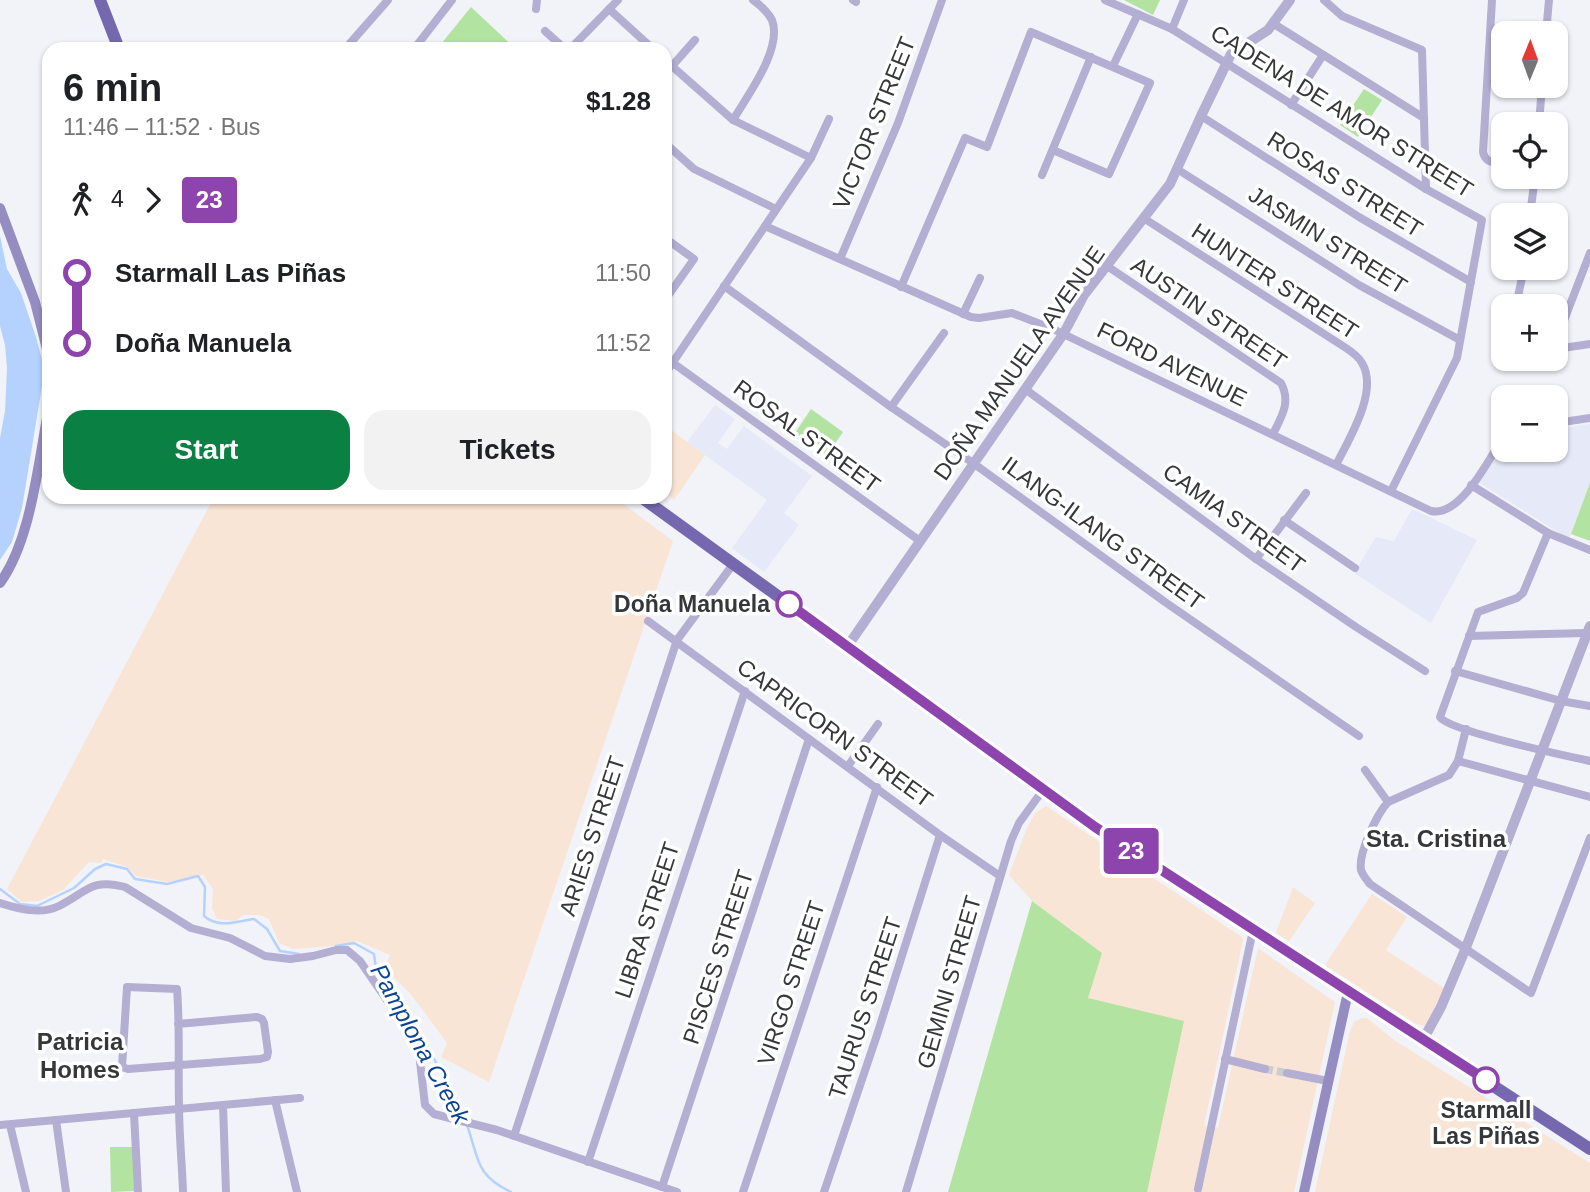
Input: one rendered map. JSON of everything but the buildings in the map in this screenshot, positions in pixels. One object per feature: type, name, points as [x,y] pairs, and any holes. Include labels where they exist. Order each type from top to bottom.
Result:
[{"type":"highway","points":[[100,0],[116,42]]},
{"type":"highway","points":[[651,504],[1135,854],[1423,1040],[1589,1143]]},
{"type":"main road","points":[[0,208],[35,302],[42,330]]},
{"type":"main road","points":[[0,583],[16,557],[24,532],[42,443]]},
{"type":"main road","points":[[1304,1192],[1348,992]]},
{"type":"street","points":[[352,42],[388,0]]},
{"type":"street","points":[[419,42],[452,0]]},
{"type":"street","points":[[574,42],[618,0]]},
{"type":"street","points":[[733,120],[762,71],[774,35],[771,19],[753,0]]},
{"type":"street","name":"VICTOR STREET","points":[[840,259],[898,123],[942,0]]},
{"type":"street","name":"CADENA DE AMOR STREET","points":[[1105,0],[1172,29],[1426,189],[1482,220],[1471,282]]},
{"type":"street","points":[[1172,29],[1184,0]]},
{"type":"street","name":"DOÑA MANUELA AVENUE","points":[[847,647],[1064,333],[1084,295],[1163,195],[1231,54],[1274,24],[1290,0]]},
{"type":"street","points":[[1324,0],[1342,16],[1422,50],[1426,189]]},
{"type":"street","points":[[1491,162],[1483,152],[1492,0]]},
{"type":"street","points":[[1547,21],[1549,0]]},
{"type":"street","points":[[609,9],[645,42]]},
{"type":"street","points":[[1113,66],[1138,14]]},
{"type":"street","points":[[1274,24],[1424,118]]},
{"type":"street","points":[[545,31],[558,42]]},
{"type":"street","points":[[901,287],[965,138],[988,147],[1031,32],[1150,83],[1109,174],[1053,150]]},
{"type":"street","points":[[672,60],[695,40]]},
{"type":"street","points":[[1292,105],[1323,55]]},
{"type":"street","points":[[1042,175],[1091,57]]},
{"type":"street","points":[[672,67],[733,120],[811,158]]},
{"type":"street","name":"ROSAS STREET","points":[[1200,116],[1359,217],[1471,282]]},
{"type":"street","points":[[673,363],[811,158],[829,119]]},
{"type":"street","points":[[672,149],[694,169],[776,209]]},
{"type":"street","name":"JASMIN STREET","points":[[1177,169],[1360,285],[1460,340]]},
{"type":"street","name":"HUNTER STREET","points":[[1145,219],[1346,348],[1361,361],[1368,378],[1366,397],[1336,465]]},
{"type":"street","name":"FORD AVENUE","points":[[765,226],[963,314],[979,318],[1012,313],[1064,333],[1431,511],[1444,511],[1460,500],[1491,455]]},
{"type":"street","points":[[672,243],[694,259],[672,290]]},
{"type":"street","points":[[1568,310],[1590,253]]},
{"type":"street","name":"AUSTIN STREET","points":[[1107,267],[1274,376],[1283,385],[1286,402],[1273,434]]},
{"type":"street","points":[[963,314],[980,278]]},
{"type":"street","points":[[1391,491],[1457,358],[1471,282]]},
{"type":"street","name":"ILANG-ILANG STREET","points":[[724,286],[1165,603],[1359,736]]},
{"type":"street","points":[[891,407],[944,333]]},
{"type":"street","points":[[1568,347],[1590,344]]},
{"type":"street","name":"ROSAL STREET","points":[[673,363],[920,541]]},
{"type":"street","name":"CAMIA STREET","points":[[1025,388],[1256,559],[1356,628],[1425,671]]},
{"type":"street","points":[[1568,421],[1590,418]]},
{"type":"street","points":[[1471,485],[1548,533],[1590,550]]},
{"type":"street","points":[[1256,559],[1306,493]]},
{"type":"street","points":[[1284,520],[1355,568]]},
{"type":"street","points":[[1548,533],[1523,593],[1517,598],[1478,612],[1440,709],[1440,717],[1443,722],[1466,729],[1590,761]]},
{"type":"street","name":"ARIES STREET","points":[[514,1136],[677,640],[734,563]]},
{"type":"street","name":"CAPRICORN STREET","points":[[648,621],[1000,876]]},
{"type":"street","points":[[1423,1040],[1441,1007],[1465,950],[1560,701],[1586,648],[1588,629],[1469,636]]},
{"type":"street","points":[[1455,671],[1560,701],[1590,706]]},
{"type":"street","name":"LIBRA STREET","points":[[588,1162],[745,691]]},
{"type":"street","points":[[848,766],[878,724]]},
{"type":"street","points":[[1466,729],[1453,771],[1444,778],[1388,802],[1377,817],[1362,856],[1361,870],[1370,884],[1531,993],[1590,838]]},
{"type":"street","name":"PISCES STREET","points":[[662,1187],[809,738]]},
{"type":"street","points":[[1458,761],[1532,779],[1590,797]]},
{"type":"street","points":[[1365,770],[1388,802]]},
{"type":"street","name":"VIRGO STREET","points":[[743,1192],[877,787]]},
{"type":"street","name":"GEMINI STREET","points":[[906,1192],[1000,876],[1019,823],[1043,790]]},
{"type":"street","name":"TAURUS STREET","points":[[824,1192],[940,835]]},
{"type":"street","points":[[0,903],[17,909],[40,911],[58,907],[90,886],[113,884],[125,887],[191,928],[230,938],[265,956],[290,959],[347,950],[360,961],[415,1041],[428,1110],[434,1114],[497,1130],[677,1192]]},
{"type":"street","points":[[1198,1189],[1253,930]]},
{"type":"street","points":[[178,1024],[257,1017],[262,1019],[268,1052],[267,1057],[178,1066],[128,1069],[122,1067],[127,987],[177,989],[178,1024],[178,1066],[179,1109],[183,1192]]},
{"type":"street","points":[[1225,1059],[1265,1069]]},
{"type":"street","points":[[1287,1073],[1328,1081]]},
{"type":"street","points":[[0,1125],[300,1097]]},
{"type":"street","points":[[275,1100],[297,1192]]},
{"type":"street","points":[[223,1105],[226,1192]]},
{"type":"street","points":[[134,1113],[138,1192]]},
{"type":"street","points":[[56,1120],[66,1192]]},
{"type":"street","points":[[10,1125],[26,1192]]},
{"type":"shaded area","points":[[715,405],[735,419],[718,443],[727,449],[744,426],[812,476],[784,513],[799,525],[764,572],[732,548],[767,500],[687,442]]},
{"type":"shaded area","points":[[1590,424],[1590,483],[1569,539],[1480,483],[1493,462],[1568,462],[1568,427]]},
{"type":"shaded area","points":[[672,431],[705,455],[674,500],[672,498]]},
{"type":"shaded area","points":[[210,504],[623,504],[673,541],[489,1082],[441,1057],[447,1043],[410,993],[384,968],[390,955],[357,941],[293,949],[279,943],[269,919],[259,915],[243,915],[236,921],[217,919],[212,908],[213,889],[203,875],[167,882],[136,876],[127,867],[103,859],[101,863],[89,862],[63,890],[39,901],[22,902],[7,889]]},
{"type":"shaded area","points":[[1412,509],[1477,540],[1431,623],[1354,573],[1376,537],[1394,541]]},
{"type":"shaded area","points":[[1046,806],[1242,937],[1204,1126],[1218,1128],[1258,948],[1335,1002],[1294,1192],[1036,1192],[1082,997],[1102,953],[1032,901],[1009,875],[1035,813]]},
{"type":"shaded area","points":[[1293,887],[1315,903],[1289,941],[1276,933]]},
{"type":"shaded area","points":[[1372,894],[1407,917],[1386,950],[1444,988],[1429,1022],[1424,1026],[1416,1024],[1325,965]]},
{"type":"shaded area","points":[[1367,1018],[1394,1040],[1590,1163],[1590,1192],[1315,1192],[1350,1031],[1354,1022]]},
{"type":"green space","points":[[1124,0],[1160,0],[1153,15]]},
{"type":"green space","points":[[471,7],[508,42],[443,42]]},
{"type":"green space","points":[[1364,89],[1382,100],[1358,137],[1340,125]]},
{"type":"green space","points":[[811,409],[843,432],[827,455],[795,433]]},
{"type":"green space","points":[[1590,483],[1590,541],[1571,534]]},
{"type":"green space","points":[[1032,901],[1102,953],[1088,998],[1184,1021],[1147,1192],[948,1192]]},
{"type":"green space","points":[[110,1147],[133,1147],[134,1191],[111,1192]]},
{"type":"water","points":[[0,236],[7,269],[21,293],[36,337],[42,360],[42,386],[22,508],[12,542],[0,560],[0,438],[5,411],[7,368],[0,326]]},
{"type":"waterway","name":"Pamplona Creek","points":[[0,889],[20,904],[37,906],[74,888],[95,869],[106,864],[127,869],[135,879],[167,884],[198,876],[205,887],[204,916],[222,923],[254,919],[267,929],[280,951],[299,954]]},
{"type":"waterway","name":"Pamplona Creek","points":[[336,946],[354,943],[374,954],[376,969],[427,1045],[465,1119]]},
{"type":"waterway","name":"Pamplona Creek","points":[[467,1125],[484,1172],[499,1186],[511,1192]]},
{"type":"tunnel","points":[[1265,1069],[1287,1073]]},
{"type":"bus line","name":"23","points":[[789,604],[1095,827],[1486,1080]]},
{"type":"place","name":"Doña Manuela","points":[[789,604]]},
{"type":"place","name":"Starmall Las Piñas","points":[[1486,1080]]},
{"type":"district","name":"Sta. Cristina","points":[[1436,839]]},
{"type":"district","name":"Patricia Homes","points":[[80,1056]]}]
